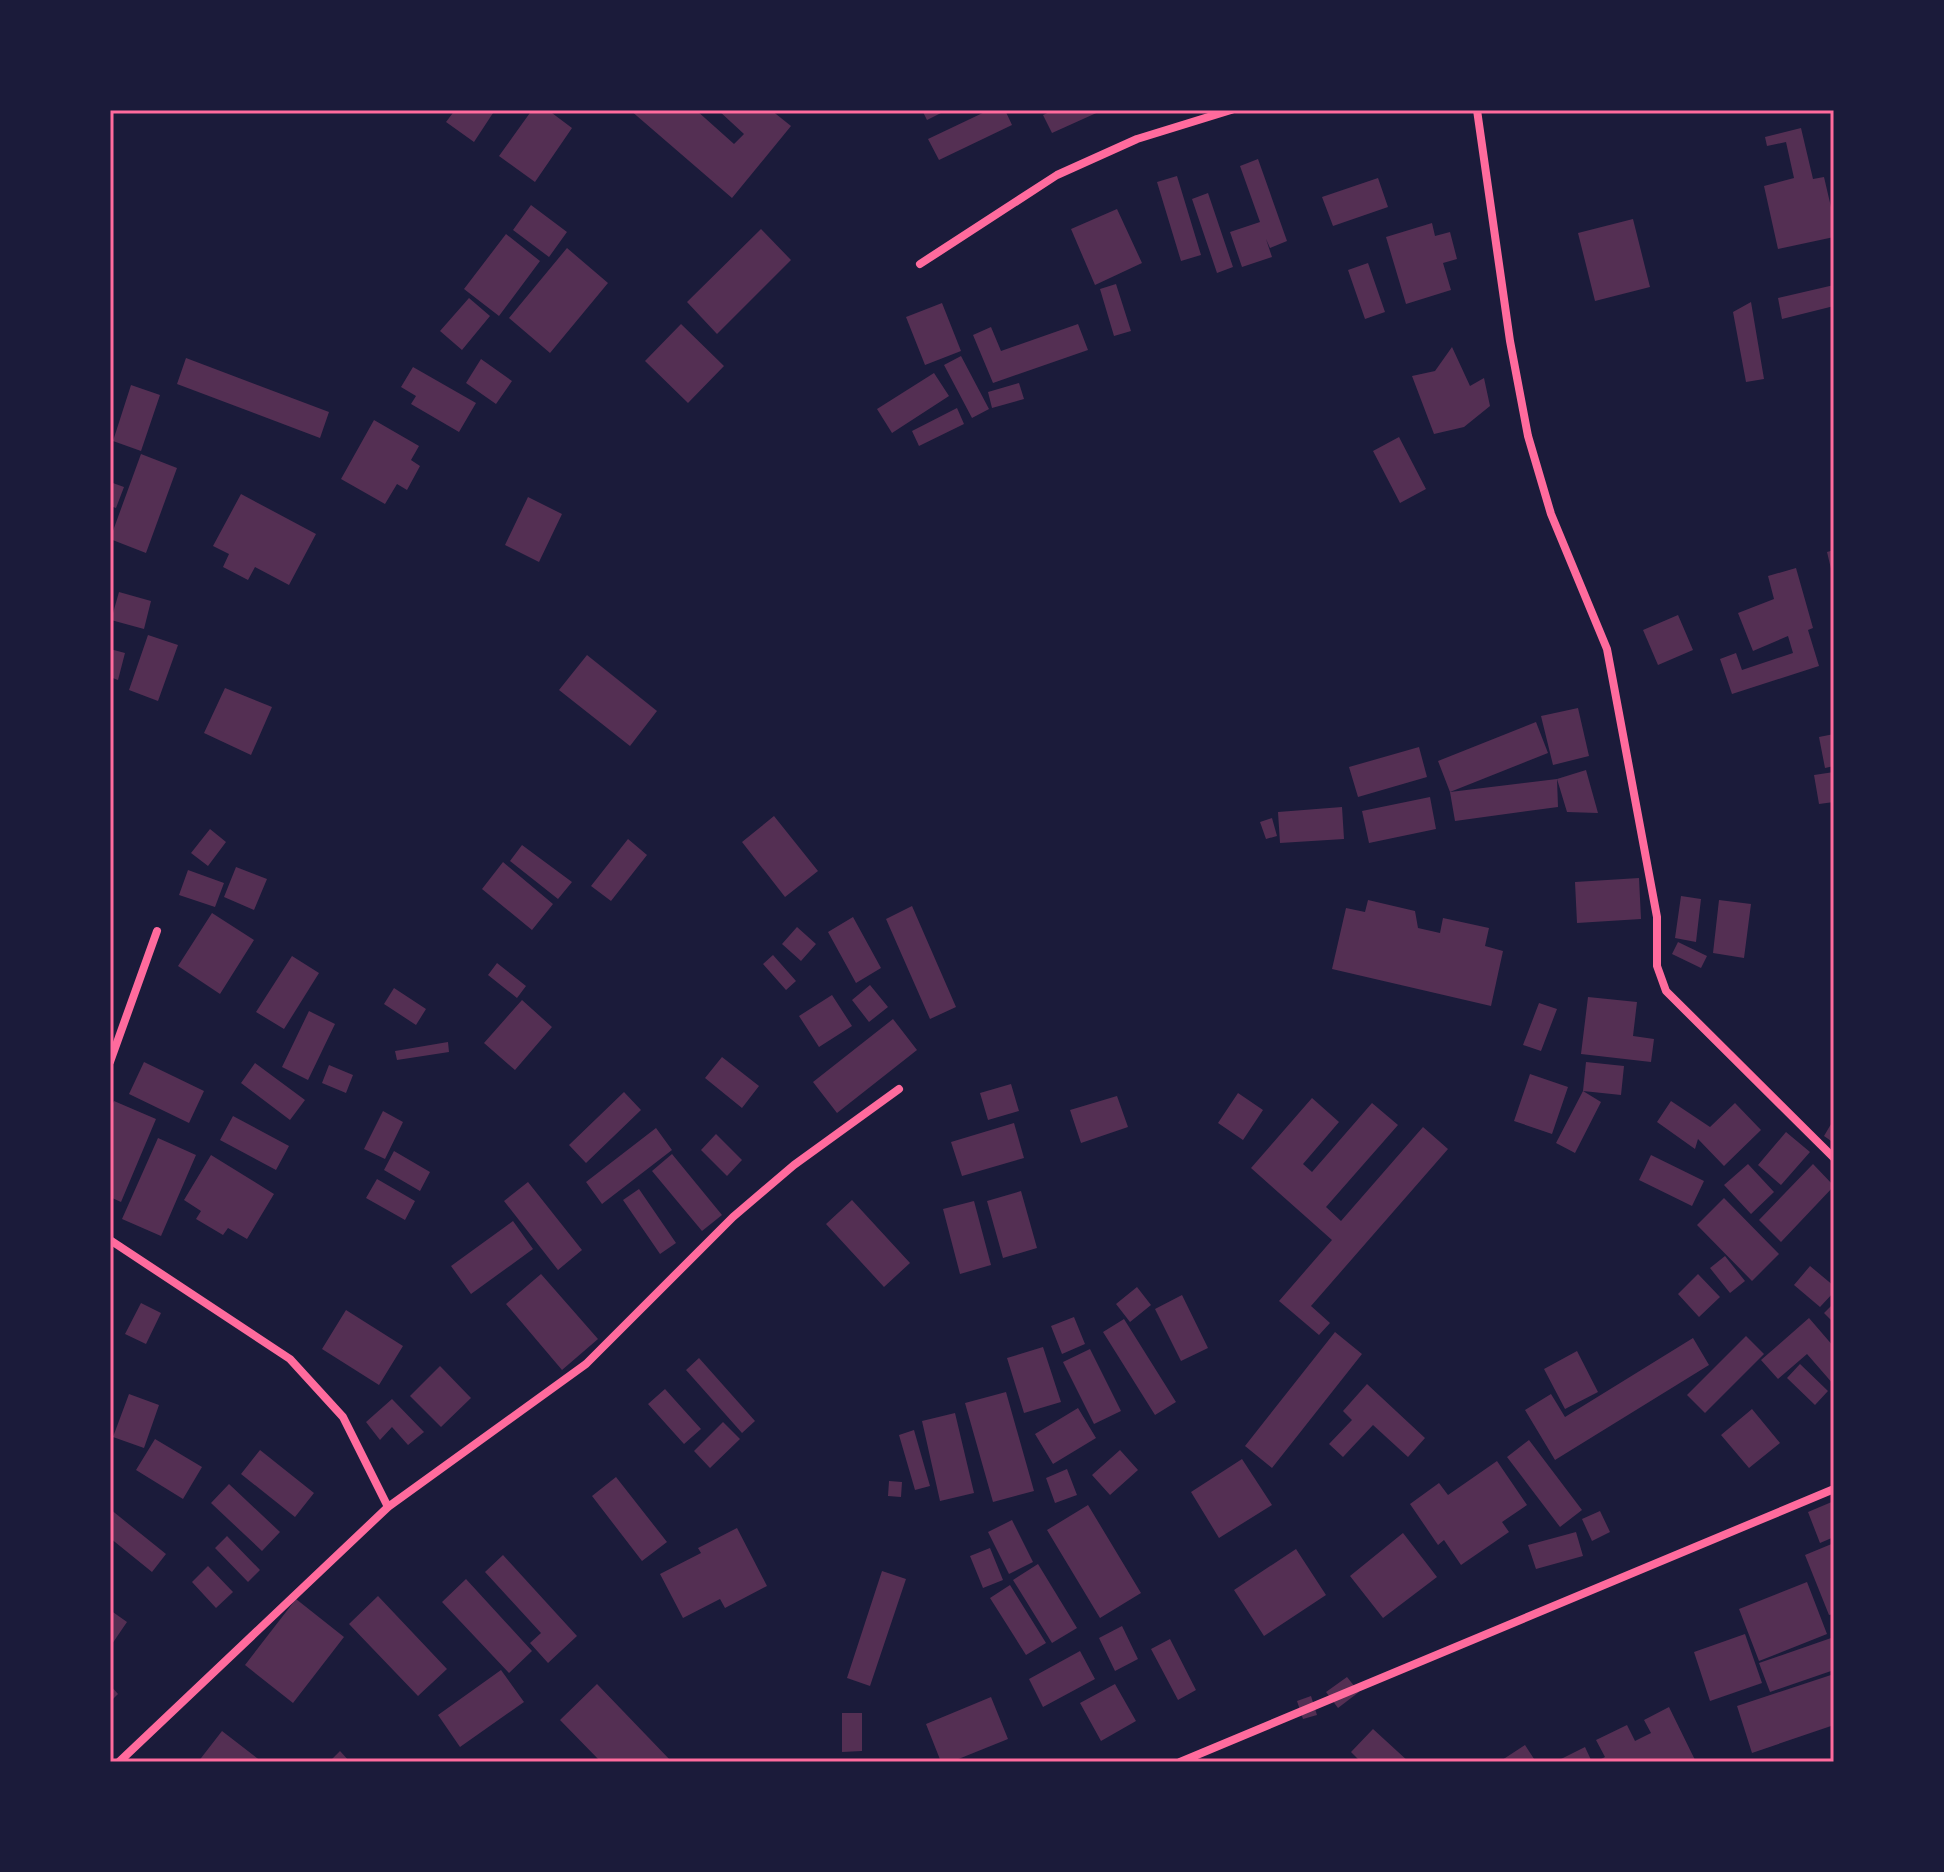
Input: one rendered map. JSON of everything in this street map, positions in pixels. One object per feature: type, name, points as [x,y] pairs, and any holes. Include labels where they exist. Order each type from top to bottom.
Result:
[{"type":"street","points":[[920,264],[1057,175],[1137,139],[1231,110]]},
{"type":"street","points":[[1477,110],[1510,341],[1528,436],[1551,514],[1607,649],[1657,917],[1657,966],[1666,991],[1834,1158]]},
{"type":"street","points":[[110,1062],[157,931]]},
{"type":"street","points":[[119,1762],[388,1507],[586,1364],[733,1217],[794,1165],[899,1089]]},
{"type":"street","points":[[110,1240],[290,1359],[343,1417],[388,1507]]},
{"type":"street","points":[[1180,1762],[1834,1489]]},
{"type":"building","points":[[455,110],[495,110],[474,142],[446,122]]},
{"type":"building","points":[[532,110],[548,110],[572,128],[535,182],[499,156]]},
{"type":"building","points":[[630,110],[696,110],[734,144],[744,134],[718,110],[771,110],[791,126],[732,198]]},
{"type":"building","points":[[922,110],[947,110],[927,120]]},
{"type":"building","points":[[989,110],[1005,110],[1012,125],[939,160],[928,139]]},
{"type":"building","points":[[1054,110],[1103,110],[1052,133],[1043,115]]},
{"type":"building","points":[[1801,128],[1813,179],[1824,177],[1834,220],[1834,237],[1778,249],[1764,186],[1794,178],[1786,142],[1767,146],[1765,137]]},
{"type":"building","points":[[1258,159],[1287,241],[1270,248],[1266,239],[1272,257],[1242,267],[1230,232],[1260,222],[1240,166]]},
{"type":"building","points":[[1177,176],[1201,255],[1181,261],[1157,182]]},
{"type":"building","points":[[1378,178],[1388,207],[1333,226],[1322,197]]},
{"type":"building","points":[[1208,193],[1233,267],[1217,273],[1192,199]]},
{"type":"building","points":[[531,205],[567,232],[549,257],[513,230]]},
{"type":"building","points":[[1117,209],[1142,263],[1095,285],[1071,229]]},
{"type":"building","points":[[1633,219],[1650,287],[1595,301],[1578,233]]},
{"type":"building","points":[[1432,223],[1435,236],[1450,232],[1457,259],[1443,263],[1451,290],[1406,304],[1386,237]]},
{"type":"building","points":[[761,229],[791,260],[717,334],[687,302]]},
{"type":"building","points":[[506,234],[540,261],[499,316],[464,289]]},
{"type":"building","points":[[567,248],[608,283],[550,353],[509,318]]},
{"type":"building","points":[[1368,263],[1385,312],[1365,319],[1348,270]]},
{"type":"building","points":[[1116,284],[1131,331],[1114,336],[1100,289]]},
{"type":"building","points":[[1834,285],[1834,306],[1782,319],[1778,298]]},
{"type":"building","points":[[469,298],[490,316],[462,350],[440,331]]},
{"type":"building","points":[[1751,302],[1764,379],[1746,382],[1733,312]]},
{"type":"building","points":[[942,303],[961,351],[925,365],[906,317]]},
{"type":"building","points":[[681,324],[724,366],[688,403],[645,361]]},
{"type":"building","points":[[1078,324],[1088,350],[993,383],[973,335],[991,327],[1001,351]]},
{"type":"building","points":[[1452,347],[1470,386],[1484,378],[1490,406],[1464,427],[1434,434],[1412,376],[1435,371]]},
{"type":"building","points":[[961,356],[989,409],[972,418],[944,365]]},
{"type":"building","points":[[186,358],[329,412],[320,438],[177,384]]},
{"type":"building","points":[[481,359],[512,381],[496,404],[466,383]]},
{"type":"building","points":[[413,367],[476,403],[459,432],[411,404],[416,396],[401,387]]},
{"type":"building","points":[[934,373],[949,396],[892,433],[877,409]]},
{"type":"building","points":[[1019,383],[1024,399],[992,408],[988,392]]},
{"type":"building","points":[[131,385],[160,395],[141,451],[113,441]]},
{"type":"building","points":[[957,408],[964,424],[919,446],[912,431]]},
{"type":"building","points":[[374,420],[419,446],[411,460],[420,466],[407,490],[397,484],[385,504],[341,479]]},
{"type":"building","points":[[1399,437],[1426,489],[1400,503],[1373,451]]},
{"type":"building","points":[[141,454],[177,468],[146,553],[110,539]]},
{"type":"building","points":[[110,482],[124,487],[116,508],[110,506]]},
{"type":"building","points":[[241,494],[316,534],[289,585],[255,567],[248,580],[223,567],[229,554],[213,546]]},
{"type":"building","points":[[528,497],[562,514],[539,562],[505,545]]},
{"type":"building","points":[[1834,550],[1834,577],[1833,577],[1827,552]]},
{"type":"building","points":[[1796,568],[1813,628],[1808,630],[1819,666],[1732,694],[1720,659],[1736,653],[1742,670],[1793,653],[1788,636],[1753,651],[1738,613],[1774,599],[1768,576]]},
{"type":"building","points":[[119,592],[151,601],[144,629],[111,620]]},
{"type":"building","points":[[1678,615],[1693,650],[1658,665],[1643,630]]},
{"type":"building","points":[[148,635],[178,645],[158,701],[129,690]]},
{"type":"building","points":[[110,649],[125,653],[118,680],[110,677]]},
{"type":"building","points":[[587,655],[657,711],[630,746],[559,690]]},
{"type":"building","points":[[225,688],[272,707],[251,755],[204,733]]},
{"type":"building","points":[[1578,708],[1589,756],[1553,765],[1541,716]]},
{"type":"building","points":[[1536,722],[1548,753],[1450,792],[1438,761]]},
{"type":"building","points":[[1834,734],[1834,766],[1825,768],[1819,737]]},
{"type":"building","points":[[1419,747],[1427,777],[1358,797],[1349,767]]},
{"type":"building","points":[[1586,770],[1598,813],[1567,812],[1557,779]]},
{"type":"building","points":[[1834,772],[1834,802],[1819,804],[1814,775]]},
{"type":"building","points":[[1557,779],[1558,807],[1455,821],[1450,792]]},
{"type":"building","points":[[1430,797],[1436,829],[1369,843],[1362,811]]},
{"type":"building","points":[[1342,807],[1344,839],[1280,843],[1278,812]]},
{"type":"building","points":[[774,816],[818,871],[785,897],[742,842]]},
{"type":"building","points":[[1272,818],[1277,836],[1266,839],[1260,822]]},
{"type":"building","points":[[210,829],[226,842],[208,866],[191,853]]},
{"type":"building","points":[[628,839],[647,855],[611,901],[591,886]]},
{"type":"building","points":[[522,845],[572,882],[558,899],[510,861]]},
{"type":"building","points":[[503,862],[553,904],[532,930],[482,889]]},
{"type":"building","points":[[236,867],[267,879],[254,910],[224,897]]},
{"type":"building","points":[[188,870],[224,883],[215,907],[179,895]]},
{"type":"building","points":[[1639,878],[1641,919],[1577,923],[1575,882]]},
{"type":"building","points":[[1681,896],[1701,899],[1696,942],[1675,938]]},
{"type":"building","points":[[1368,900],[1415,911],[1418,928],[1440,933],[1443,918],[1489,928],[1485,946],[1503,951],[1491,1006],[1332,969],[1346,908],[1365,912]]},
{"type":"building","points":[[1719,900],[1751,904],[1744,958],[1713,953]]},
{"type":"building","points":[[912,906],[956,1007],[930,1019],[886,919]]},
{"type":"building","points":[[212,913],[254,940],[220,994],[178,966]]},
{"type":"building","points":[[853,917],[881,968],[856,983],[828,932]]},
{"type":"building","points":[[797,927],[816,944],[801,961],[782,944]]},
{"type":"building","points":[[1678,942],[1707,956],[1701,968],[1672,954]]},
{"type":"building","points":[[773,955],[796,981],[786,990],[763,964]]},
{"type":"building","points":[[292,956],[319,973],[284,1029],[256,1012]]},
{"type":"building","points":[[497,963],[526,986],[517,998],[488,975]]},
{"type":"building","points":[[870,985],[888,1007],[869,1022],[852,1000]]},
{"type":"building","points":[[394,988],[426,1009],[416,1025],[384,1004]]},
{"type":"building","points":[[832,995],[852,1026],[819,1047],[799,1016]]},
{"type":"building","points":[[1588,997],[1637,1002],[1633,1036],[1654,1039],[1651,1062],[1581,1054]]},
{"type":"building","points":[[522,1000],[552,1027],[515,1070],[484,1043]]},
{"type":"building","points":[[1539,1003],[1557,1009],[1541,1051],[1523,1045]]},
{"type":"building","points":[[309,1011],[335,1024],[308,1080],[282,1067]]},
{"type":"building","points":[[893,1019],[917,1050],[837,1113],[813,1082]]},
{"type":"building","points":[[448,1042],[449,1052],[397,1060],[395,1051]]},
{"type":"building","points":[[722,1057],[759,1086],[742,1108],[705,1078]]},
{"type":"building","points":[[144,1062],[204,1091],[189,1123],[129,1094]]},
{"type":"building","points":[[1586,1062],[1624,1066],[1621,1095],[1583,1091]]},
{"type":"building","points":[[255,1063],[305,1100],[290,1120],[241,1083]]},
{"type":"building","points":[[329,1065],[353,1075],[346,1093],[322,1083]]},
{"type":"building","points":[[1530,1074],[1568,1087],[1552,1134],[1514,1121]]},
{"type":"building","points":[[1011,1084],[1019,1111],[988,1120],[980,1093]]},
{"type":"building","points":[[1583,1091],[1601,1102],[1575,1153],[1556,1143]]},
{"type":"building","points":[[624,1092],[641,1110],[586,1163],[569,1145]]},
{"type":"building","points":[[1238,1093],[1263,1110],[1243,1140],[1218,1123]]},
{"type":"building","points":[[1117,1096],[1128,1127],[1081,1143],[1070,1110]]},
{"type":"building","points":[[1312,1098],[1339,1122],[1303,1164],[1312,1172],[1372,1103],[1398,1125],[1326,1207],[1341,1221],[1423,1127],[1448,1149],[1311,1306],[1330,1323],[1319,1335],[1279,1301],[1332,1240],[1251,1168]]},
{"type":"building","points":[[114,1101],[156,1119],[121,1202],[110,1197],[110,1110]]},
{"type":"building","points":[[1671,1101],[1710,1127],[1735,1103],[1761,1130],[1724,1166],[1698,1139],[1695,1149],[1657,1122]]},
{"type":"building","points":[[383,1111],[403,1122],[385,1159],[364,1149]]},
{"type":"building","points":[[233,1116],[289,1146],[276,1170],[220,1140]]},
{"type":"building","points":[[1834,1119],[1834,1143],[1824,1136]]},
{"type":"building","points":[[1014,1123],[1024,1158],[962,1176],[951,1142]]},
{"type":"building","points":[[656,1128],[672,1150],[602,1204],[586,1182]]},
{"type":"building","points":[[1786,1132],[1810,1152],[1781,1185],[1758,1165]]},
{"type":"building","points":[[716,1134],[742,1160],[727,1176],[701,1150]]},
{"type":"building","points":[[158,1138],[196,1155],[161,1236],[122,1219]]},
{"type":"building","points":[[394,1151],[430,1172],[420,1191],[384,1170]]},
{"type":"building","points":[[672,1154],[722,1215],[702,1231],[652,1171]]},
{"type":"building","points":[[211,1155],[274,1194],[247,1239],[228,1228],[223,1235],[196,1219],[201,1211],[184,1200]]},
{"type":"building","points":[[1651,1155],[1704,1181],[1692,1206],[1639,1180]]},
{"type":"building","points":[[1748,1164],[1774,1192],[1751,1214],[1724,1185]]},
{"type":"building","points":[[1813,1164],[1834,1186],[1781,1242],[1759,1220]]},
{"type":"building","points":[[377,1179],[415,1201],[405,1220],[366,1198]]},
{"type":"building","points":[[528,1182],[582,1250],[558,1270],[504,1201]]},
{"type":"building","points":[[639,1189],[676,1243],[660,1254],[623,1200]]},
{"type":"building","points":[[1021,1191],[1037,1248],[1003,1258],[987,1201]]},
{"type":"building","points":[[1724,1198],[1779,1254],[1752,1281],[1697,1225]]},
{"type":"building","points":[[852,1200],[910,1263],[884,1287],[826,1224]]},
{"type":"building","points":[[974,1201],[991,1265],[960,1274],[943,1209]]},
{"type":"building","points":[[513,1221],[533,1249],[471,1294],[451,1266]]},
{"type":"building","points":[[1725,1256],[1745,1281],[1730,1293],[1710,1268]]},
{"type":"building","points":[[1810,1266],[1834,1286],[1834,1292],[1820,1307],[1794,1285]]},
{"type":"building","points":[[541,1274],[598,1339],[562,1370],[506,1304]]},
{"type":"building","points":[[1698,1274],[1720,1297],[1699,1317],[1678,1294]]},
{"type":"building","points":[[1137,1287],[1151,1305],[1130,1322],[1116,1304]]},
{"type":"building","points":[[1182,1295],[1208,1348],[1181,1361],[1155,1309]]},
{"type":"building","points":[[141,1303],[161,1313],[146,1344],[125,1334]]},
{"type":"building","points":[[1834,1303],[1834,1323],[1824,1313]]},
{"type":"building","points":[[346,1310],[403,1346],[379,1385],[322,1349]]},
{"type":"building","points":[[1074,1317],[1085,1344],[1062,1354],[1051,1326]]},
{"type":"building","points":[[1809,1318],[1834,1347],[1834,1385],[1807,1354],[1778,1379],[1761,1360]]},
{"type":"building","points":[[1124,1319],[1176,1402],[1155,1415],[1103,1332]]},
{"type":"building","points":[[1335,1332],[1362,1354],[1272,1468],[1245,1446]]},
{"type":"building","points":[[1746,1336],[1764,1354],[1705,1413],[1687,1395]]},
{"type":"building","points":[[1693,1338],[1709,1365],[1555,1460],[1525,1410],[1551,1394],[1565,1417]]},
{"type":"building","points":[[1043,1347],[1061,1402],[1024,1413],[1007,1358]]},
{"type":"building","points":[[1090,1349],[1121,1411],[1094,1424],[1063,1362]]},
{"type":"building","points":[[1577,1351],[1598,1392],[1565,1409],[1544,1369]]},
{"type":"building","points":[[699,1358],[755,1421],[742,1433],[686,1370]]},
{"type":"building","points":[[1800,1364],[1828,1391],[1815,1405],[1787,1378]]},
{"type":"building","points":[[440,1366],[471,1398],[441,1427],[410,1396]]},
{"type":"building","points":[[1367,1384],[1425,1438],[1408,1457],[1373,1425],[1343,1457],[1329,1444],[1352,1420],[1343,1411]]},
{"type":"building","points":[[665,1389],[701,1429],[684,1444],[648,1404]]},
{"type":"building","points":[[1006,1392],[1034,1491],[993,1502],[965,1403]]},
{"type":"building","points":[[129,1394],[159,1405],[144,1448],[113,1437]]},
{"type":"building","points":[[392,1399],[424,1432],[408,1445],[392,1427],[380,1440],[366,1422]]},
{"type":"building","points":[[1078,1408],[1096,1438],[1053,1464],[1035,1434]]},
{"type":"building","points":[[1752,1409],[1780,1443],[1749,1468],[1721,1435]]},
{"type":"building","points":[[955,1413],[974,1493],[940,1501],[922,1421]]},
{"type":"building","points":[[723,1422],[740,1439],[710,1468],[694,1451]]},
{"type":"building","points":[[914,1430],[930,1486],[915,1490],[899,1435]]},
{"type":"building","points":[[155,1439],[202,1467],[183,1499],[136,1470]]},
{"type":"building","points":[[1529,1440],[1582,1510],[1560,1527],[1507,1457]]},
{"type":"building","points":[[260,1450],[314,1493],[295,1517],[241,1474]]},
{"type":"building","points":[[1120,1450],[1138,1470],[1110,1495],[1092,1475]]},
{"type":"building","points":[[1242,1459],[1272,1505],[1219,1538],[1191,1492]]},
{"type":"building","points":[[1497,1461],[1527,1505],[1502,1522],[1509,1532],[1461,1565],[1444,1540],[1438,1545],[1410,1504],[1439,1483],[1448,1495]]},
{"type":"building","points":[[1067,1469],[1077,1495],[1055,1503],[1046,1478]]},
{"type":"building","points":[[616,1477],[667,1542],[642,1561],[592,1496]]},
{"type":"building","points":[[889,1481],[902,1482],[901,1497],[888,1496]]},
{"type":"building","points":[[229,1484],[280,1532],[262,1551],[211,1503]]},
{"type":"building","points":[[1834,1501],[1834,1537],[1820,1543],[1808,1512]]},
{"type":"building","points":[[1088,1505],[1141,1593],[1100,1618],[1047,1530]]},
{"type":"building","points":[[110,1509],[166,1554],[152,1572],[110,1538]]},
{"type":"building","points":[[1600,1511],[1610,1532],[1592,1541],[1582,1519]]},
{"type":"building","points":[[1012,1520],[1033,1562],[1009,1574],[988,1532]]},
{"type":"building","points":[[737,1528],[767,1586],[725,1608],[720,1599],[683,1618],[660,1574],[701,1553],[698,1548]]},
{"type":"building","points":[[1576,1532],[1583,1556],[1536,1569],[1528,1545]]},
{"type":"building","points":[[1403,1533],[1437,1577],[1383,1618],[1350,1576]]},
{"type":"building","points":[[227,1536],[260,1570],[248,1582],[215,1548]]},
{"type":"building","points":[[1834,1543],[1834,1614],[1829,1615],[1805,1555]]},
{"type":"building","points":[[990,1548],[1003,1580],[983,1588],[970,1556]]},
{"type":"building","points":[[1296,1549],[1326,1595],[1264,1636],[1234,1590]]},
{"type":"building","points":[[503,1555],[577,1636],[548,1663],[530,1643],[541,1633],[485,1572]]},
{"type":"building","points":[[1038,1564],[1077,1628],[1052,1643],[1013,1580]]},
{"type":"building","points":[[208,1566],[233,1592],[216,1608],[192,1582]]},
{"type":"building","points":[[882,1571],[906,1579],[870,1686],[847,1678]]},
{"type":"building","points":[[466,1579],[532,1651],[509,1673],[442,1602]]},
{"type":"building","points":[[1807,1582],[1827,1634],[1759,1661],[1739,1609]]},
{"type":"building","points":[[1010,1585],[1046,1643],[1026,1655],[990,1598]]},
{"type":"building","points":[[378,1596],[447,1669],[418,1696],[349,1624]]},
{"type":"building","points":[[296,1599],[344,1637],[293,1703],[245,1665]]},
{"type":"building","points":[[110,1610],[127,1622],[112,1644],[110,1643]]},
{"type":"building","points":[[1122,1626],[1138,1659],[1115,1671],[1099,1638]]},
{"type":"building","points":[[1745,1634],[1762,1683],[1710,1701],[1694,1652]]},
{"type":"building","points":[[1834,1637],[1834,1670],[1770,1692],[1759,1663]]},
{"type":"building","points":[[1170,1639],[1196,1690],[1178,1700],[1151,1649]]},
{"type":"building","points":[[1080,1651],[1095,1679],[1043,1707],[1029,1679]]},
{"type":"building","points":[[501,1670],[524,1702],[460,1747],[438,1715]]},
{"type":"building","points":[[1834,1674],[1834,1725],[1752,1753],[1737,1706]]},
{"type":"building","points":[[1347,1677],[1359,1692],[1338,1708],[1326,1692]]},
{"type":"building","points":[[597,1684],[672,1762],[601,1762],[560,1720]]},
{"type":"building","points":[[1115,1684],[1136,1721],[1101,1741],[1080,1703]]},
{"type":"building","points":[[110,1685],[118,1694],[110,1702]]},
{"type":"building","points":[[1311,1696],[1317,1715],[1303,1719],[1297,1701]]},
{"type":"building","points":[[991,1697],[1008,1739],[951,1762],[941,1762],[926,1724]]},
{"type":"building","points":[[1669,1707],[1696,1762],[1595,1762],[1605,1757],[1596,1740],[1627,1725],[1635,1741],[1651,1733],[1644,1720]]},
{"type":"building","points":[[842,1713],[862,1713],[862,1751],[842,1752]]},
{"type":"building","points":[[1373,1729],[1409,1762],[1361,1762],[1351,1752]]},
{"type":"building","points":[[222,1731],[262,1762],[198,1762]]},
{"type":"building","points":[[1525,1745],[1536,1762],[1499,1762]]},
{"type":"building","points":[[1585,1747],[1592,1762],[1555,1762]]},
{"type":"building","points":[[340,1751],[350,1762],[329,1762]]}]
